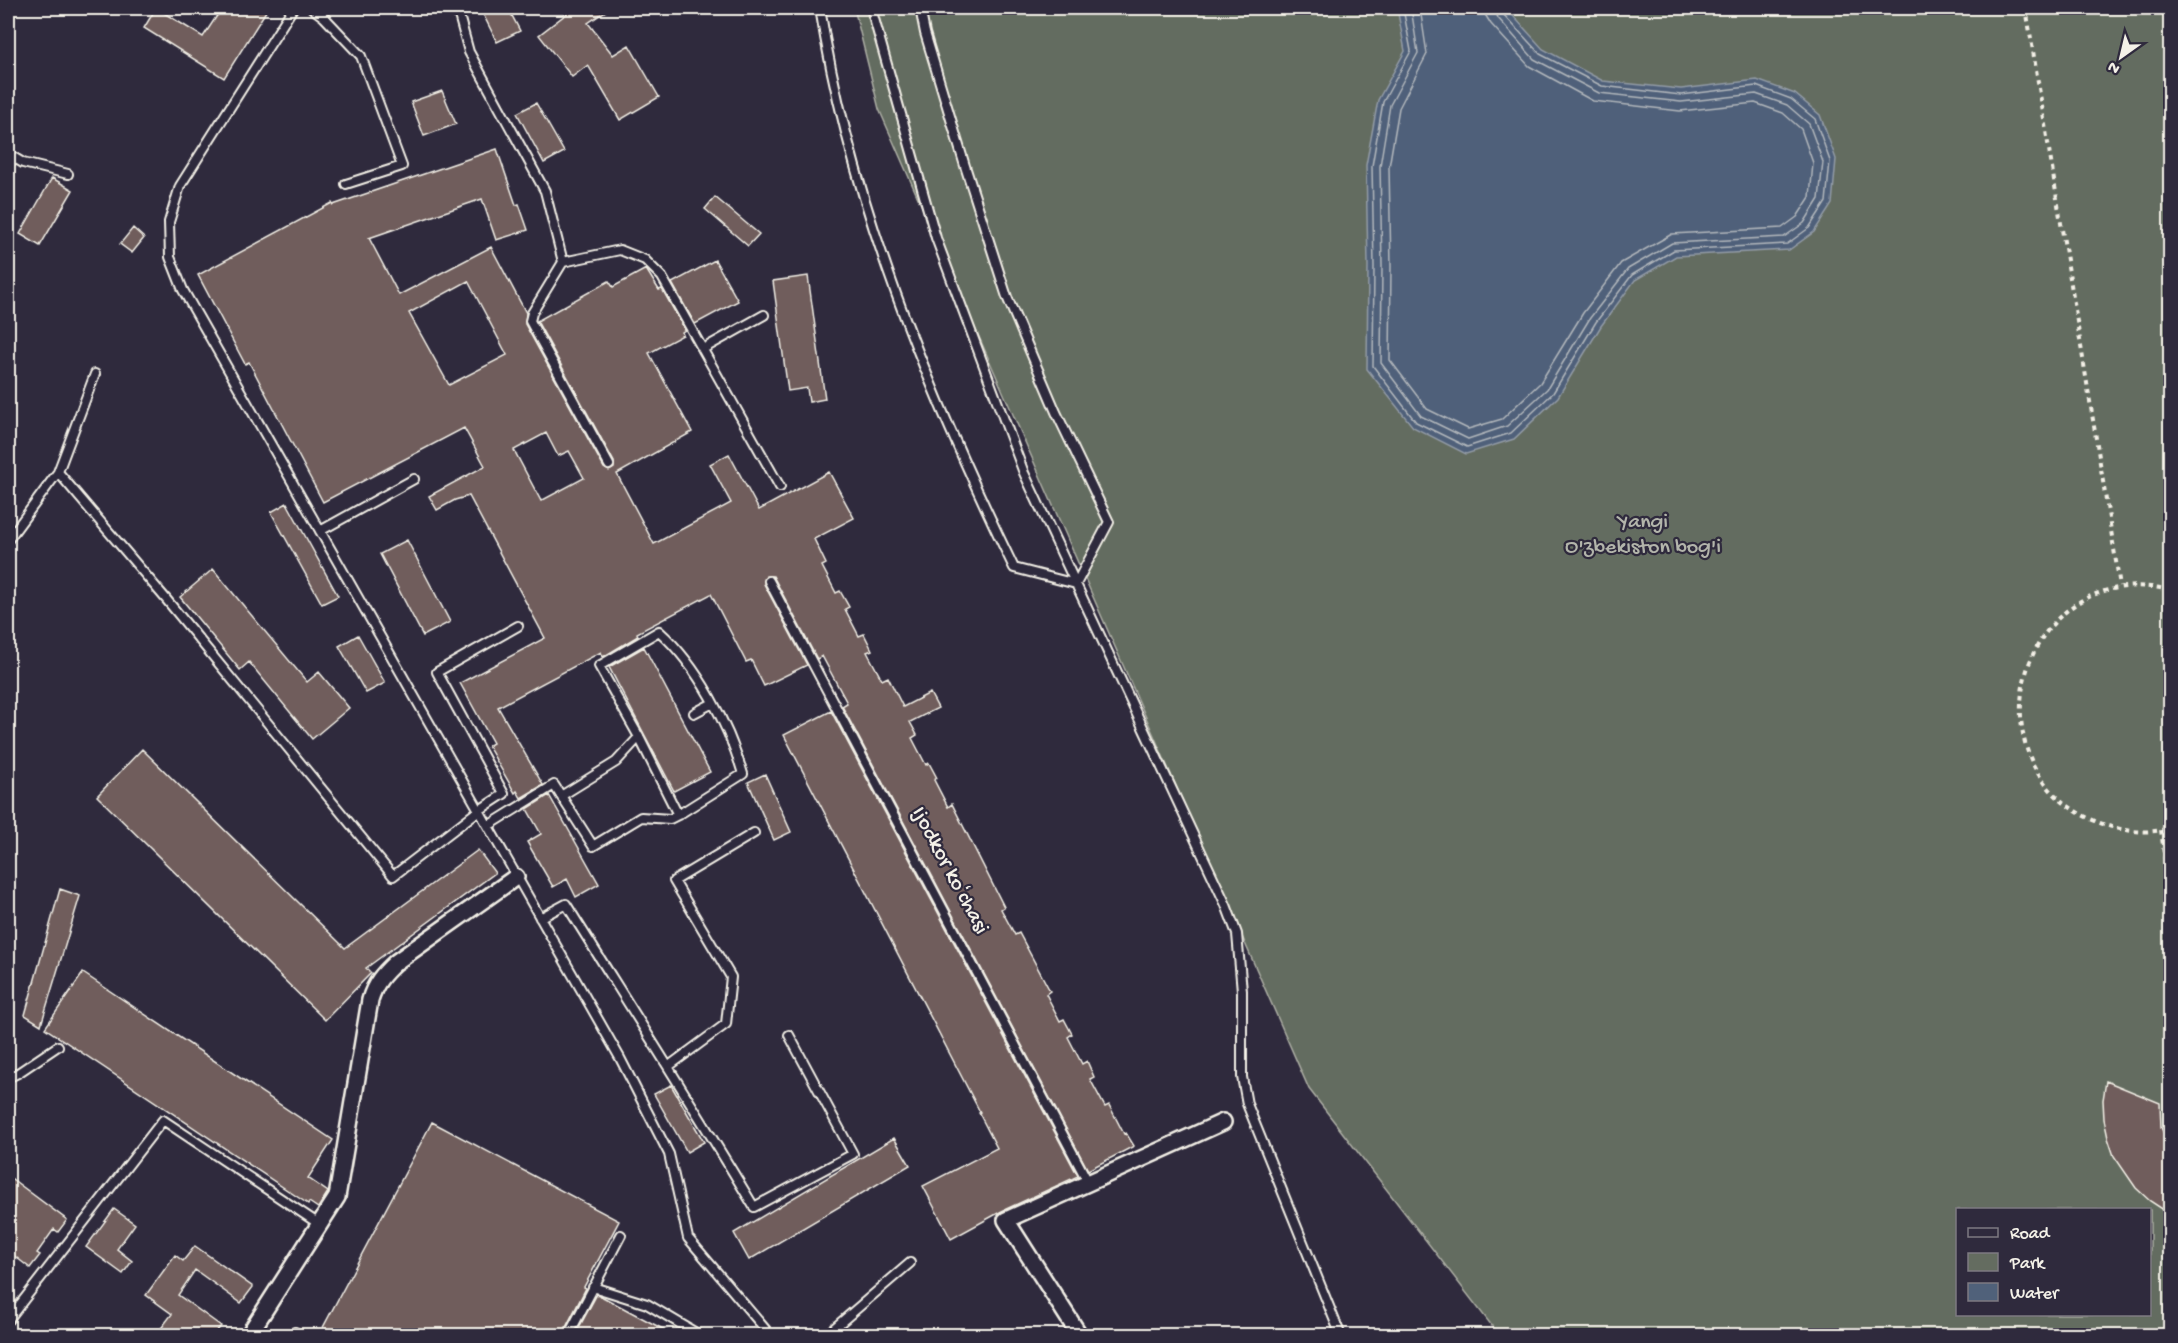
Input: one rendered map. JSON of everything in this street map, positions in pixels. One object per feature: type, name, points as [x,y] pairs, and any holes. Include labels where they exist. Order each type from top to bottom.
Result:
[{"type":"street","points":[[248,1335],[337,1197],[374,987],[381,976],[396,962],[516,877]]},
{"type":"street","points":[[1080,1335],[1006,1220],[1223,1122]]},
{"type":"lane","points":[[293,8],[180,186],[168,222],[170,257],[183,290],[620,1058],[669,1154],[688,1238],[771,1335]]},
{"type":"lane","points":[[312,8],[324,17],[361,56],[402,166],[346,184]]},
{"type":"lane","points":[[457,8],[469,52],[546,191],[563,262],[532,313],[530,321],[609,465]]},
{"type":"lane","points":[[820,8],[828,60],[873,229],[942,412],[1014,568],[1076,584]]},
{"type":"lane","points":[[871,8],[936,238],[1024,473],[1226,904],[1237,934],[1242,991],[1242,1077],[1247,1104],[1341,1335]]},
{"type":"lane","points":[[920,8],[925,33],[958,144],[1007,297],[1056,412],[1108,522],[1076,584]]},
{"type":"lane","points":[[8,153],[23,163],[68,174]]},
{"type":"lane","points":[[563,262],[620,250],[645,260],[662,277],[780,487]]},
{"type":"lane","points":[[703,349],[764,315]]},
{"type":"lane","points":[[8,540],[58,472],[95,374]]},
{"type":"lane","points":[[58,472],[166,599],[393,876],[504,794],[437,672],[518,626]]},
{"type":"lane","points":[[320,531],[414,479]]},
{"type":"lane","name":"Ijodkor koʻchasi","points":[[769,580],[1088,1182]]},
{"type":"lane","points":[[488,826],[554,785],[592,846],[641,817],[670,819],[678,815],[742,774],[733,743],[713,703],[676,646],[659,631],[599,666],[639,736],[678,815]]},
{"type":"lane","points":[[694,713],[713,703]]},
{"type":"lane","points":[[561,796],[616,762],[639,736]]},
{"type":"lane","points":[[669,1066],[726,1024],[731,976],[674,881],[754,833]]},
{"type":"lane","points":[[540,918],[566,904],[669,1066],[754,1207],[853,1154],[789,1035]]},
{"type":"lane","points":[[8,1078],[58,1046]]},
{"type":"lane","points":[[8,1320],[163,1120],[319,1224]]},
{"type":"lane","points":[[568,1335],[621,1234]]},
{"type":"lane","points":[[825,1335],[910,1263]]},
{"type":"lane","points":[[594,1287],[647,1304],[701,1335]]},
{"type":"path","points":[[2026,8],[2120,586]]},
{"type":"path","points":[[2170,590],[2138,585],[2120,586],[2086,598],[2071,607],[2046,632],[2028,663],[2023,680],[2020,706],[2023,733],[2028,750],[2046,783],[2058,797],[2097,822],[2124,830],[2161,831],[2170,828]]},
{"type":"path","points":[[2161,831],[2170,898]]},
{"type":"green space","name":"Yangi O'zbekiston bog'i","points":[[854,8],[2170,8],[2170,1335],[1499,1335],[1309,1089],[879,109]]},
{"type":"water","points":[[1397,8],[1506,8],[1543,49],[1603,81],[1681,89],[1757,80],[1795,94],[1820,115],[1836,159],[1832,204],[1814,232],[1789,250],[1676,256],[1635,280],[1601,326],[1558,397],[1514,439],[1466,454],[1413,427],[1367,369],[1366,165],[1378,100],[1405,51]]},
{"type":"building","points":[[156,8],[203,37],[222,8],[268,8],[224,78],[144,28]]},
{"type":"building","points":[[480,8],[508,8],[520,31],[497,42]]},
{"type":"building","points":[[574,8],[610,8],[588,23],[613,55],[629,45],[659,97],[620,120],[588,65],[572,77],[539,35]]},
{"type":"building","points":[[442,91],[456,124],[424,136],[411,102]]},
{"type":"building","points":[[536,103],[564,152],[544,163],[517,113]]},
{"type":"building","points":[[497,149],[516,205],[519,204],[528,230],[496,240],[482,199],[369,238],[399,295],[491,247],[526,313],[525,324],[604,468],[609,471],[614,468],[614,462],[537,321],[609,281],[613,287],[646,269],[659,290],[662,289],[685,330],[682,332],[683,335],[649,353],[692,432],[617,474],[654,544],[731,503],[710,464],[729,454],[759,510],[829,472],[854,518],[814,539],[826,564],[822,566],[836,593],[840,591],[849,607],[845,609],[859,636],[864,634],[872,650],[867,652],[882,680],[888,677],[903,707],[930,693],[938,708],[910,722],[917,735],[912,738],[926,765],[929,763],[937,778],[934,780],[948,807],[952,804],[1004,907],[1001,909],[1015,935],[1019,933],[1050,991],[1046,994],[1060,1021],[1064,1019],[1072,1034],[1068,1037],[1082,1064],[1087,1061],[1094,1077],[1090,1079],[1105,1107],[1109,1105],[1124,1134],[1126,1133],[1134,1146],[1088,1170],[842,706],[847,703],[822,656],[817,659],[773,576],[766,576],[764,584],[807,665],[764,686],[751,660],[746,662],[711,594],[637,633],[638,636],[603,657],[601,652],[498,707],[543,785],[521,798],[517,791],[515,793],[488,746],[493,743],[460,683],[545,638],[469,496],[455,500],[437,510],[429,496],[485,466],[464,428],[323,502],[249,362],[245,364],[198,275],[332,203],[333,205]],"holes":[[[468,281],[507,355],[449,385],[409,313]],[[546,433],[558,456],[569,451],[584,478],[541,501],[514,450]]]},
{"type":"building","points":[[52,178],[73,190],[40,246],[20,234]]},
{"type":"building","points":[[715,197],[759,234],[748,246],[705,209]]},
{"type":"building","points":[[133,228],[144,238],[132,253],[120,244]]},
{"type":"building","points":[[715,260],[738,301],[695,324],[672,283]]},
{"type":"building","points":[[808,276],[825,399],[809,402],[807,388],[788,391],[773,281]]},
{"type":"building","points":[[287,503],[338,596],[322,604],[271,512]]},
{"type":"building","points":[[407,540],[450,622],[423,636],[380,554]]},
{"type":"building","points":[[213,569],[307,682],[319,672],[349,708],[312,739],[249,662],[240,670],[180,597]]},
{"type":"building","points":[[358,635],[385,683],[366,693],[339,646]]},
{"type":"building","points":[[644,647],[710,772],[674,791],[609,667]]},
{"type":"building","points":[[831,711],[1078,1176],[1002,1211],[951,1239],[923,1186],[997,1148],[784,735]]},
{"type":"building","points":[[142,749],[345,948],[478,850],[495,873],[366,968],[371,973],[325,1020],[97,796]]},
{"type":"building","points":[[765,774],[791,832],[774,840],[748,782]]},
{"type":"building","points":[[549,795],[599,884],[576,897],[567,879],[553,887],[527,842],[541,834],[527,809]]},
{"type":"building","points":[[60,889],[80,896],[41,1025],[25,1015]]},
{"type":"building","points":[[83,973],[333,1140],[308,1178],[328,1192],[318,1208],[309,1202],[308,1204],[45,1028]]},
{"type":"building","points":[[2106,1081],[2160,1103],[2161,1127],[2170,1147],[2170,1214],[2150,1201],[2136,1188],[2114,1156],[2104,1119],[2103,1100]]},
{"type":"building","points":[[671,1085],[704,1142],[687,1152],[654,1094]]},
{"type":"building","points":[[432,1122],[619,1221],[562,1335],[319,1335]]},
{"type":"building","points":[[894,1138],[910,1165],[749,1260],[734,1233]]},
{"type":"building","points":[[8,1176],[67,1220],[58,1232],[54,1229],[37,1253],[40,1255],[30,1268],[8,1251]]},
{"type":"building","points":[[114,1209],[135,1224],[117,1249],[132,1261],[123,1274],[86,1247]]},
{"type":"building","points":[[195,1246],[253,1287],[241,1303],[195,1270],[178,1295],[221,1326],[213,1335],[156,1335],[172,1314],[146,1295],[175,1255],[183,1261]]},
{"type":"building","points":[[597,1294],[599,1295],[674,1335],[575,1335]]}]
